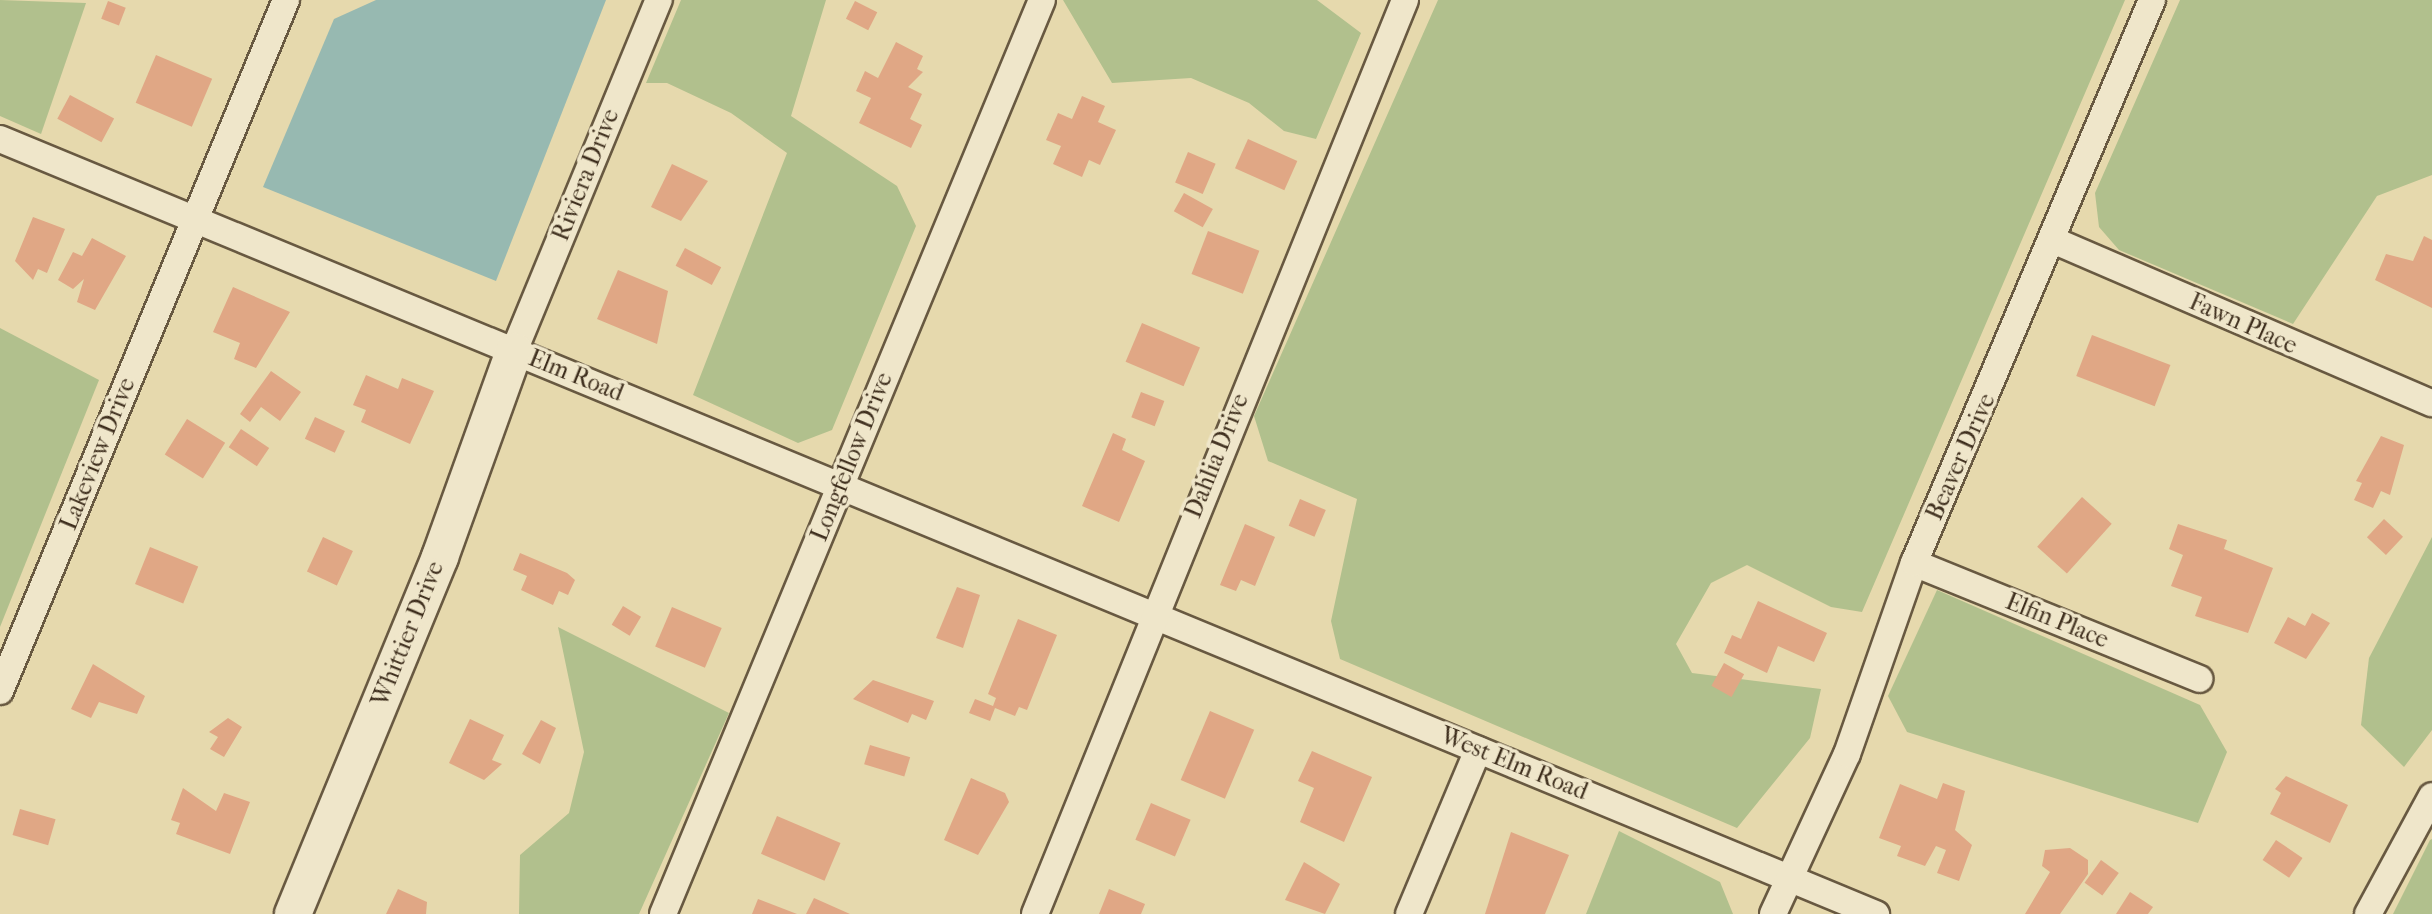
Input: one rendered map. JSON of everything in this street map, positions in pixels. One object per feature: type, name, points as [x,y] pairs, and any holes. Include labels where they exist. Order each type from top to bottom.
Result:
[{"type":"street","points":[[195,218],[286,0]]},
{"type":"street","name":"Riviera Drive","points":[[514,351],[659,0]]},
{"type":"street","name":"Longfellow Drive","points":[[663,914],[1042,0]]},
{"type":"street","name":"Dahlia Drive","points":[[1035,914],[1152,614],[1405,0]]},
{"type":"street","name":"Beaver Drive","points":[[1773,914],[1792,879],[1847,754],[1914,563],[2055,241],[2152,0]]},
{"type":"street","name":"Elm Road","points":[[0,139],[1152,614]]},
{"type":"street","name":"Lakeview Drive","points":[[0,691],[195,218]]},
{"type":"street","name":"Fawn Place","points":[[2055,241],[2432,403]]},
{"type":"street","name":"Whittier Drive","points":[[293,914],[440,557],[514,351]]},
{"type":"street","name":"Elfin Place","points":[[1914,563],[2199,679]]},
{"type":"street","name":"West Elm Road","points":[[1152,614],[1876,914]]},
{"type":"street","points":[[1409,914],[1478,750]]},
{"type":"street","points":[[2368,914],[2432,796]]},
{"type":"green space","points":[[0,0],[86,3],[41,134],[0,116]]},
{"type":"green space","points":[[681,0],[826,0],[791,116],[897,186],[916,226],[832,430],[798,443],[693,395],[787,153],[731,113],[667,83],[646,83]]},
{"type":"green space","points":[[1063,0],[1317,0],[1361,33],[1316,139],[1284,131],[1249,103],[1191,78],[1112,83]]},
{"type":"green space","points":[[1438,0],[2125,0],[1862,612],[1831,607],[1747,565],[1711,583],[1676,644],[1692,673],[1821,689],[1810,738],[1737,828],[1340,659],[1331,621],[1357,499],[1268,461],[1254,416]]},
{"type":"green space","points":[[2180,0],[2432,0],[2432,175],[2377,196],[2293,324],[2119,250],[2099,227],[2095,193]]},
{"type":"green space","points":[[0,328],[99,380],[0,627]]},
{"type":"green space","points":[[2432,537],[2432,730],[2404,767],[2361,725],[2369,658]]},
{"type":"green space","points":[[1937,590],[2200,705],[2227,752],[2198,823],[1907,732],[1888,696]]},
{"type":"green space","points":[[558,627],[729,713],[639,914],[519,914],[520,855],[569,813],[584,752]]},
{"type":"green space","points":[[1619,831],[1720,882],[1733,914],[1586,914]]},
{"type":"green space","points":[[2430,840],[2432,914],[2393,914]]},
{"type":"water","points":[[376,0],[606,0],[496,281],[263,187],[334,19]]},
{"type":"building","points":[[108,1],[126,8],[119,26],[101,19]]},
{"type":"building","points":[[855,1],[877,12],[868,30],[846,19]]},
{"type":"building","points":[[896,42],[923,56],[917,69],[923,72],[908,87],[922,94],[910,119],[922,125],[911,148],[859,123],[871,98],[856,91],[865,71],[878,78]]},
{"type":"building","points":[[156,55],[212,79],[192,127],[136,103]]},
{"type":"building","points":[[70,95],[114,118],[101,142],[57,119]]},
{"type":"building","points":[[1082,96],[1105,106],[1098,122],[1116,130],[1100,165],[1089,160],[1082,177],[1053,164],[1061,146],[1046,140],[1058,113],[1072,119]]},
{"type":"building","points":[[1248,139],[1297,161],[1284,190],[1235,168]]},
{"type":"building","points":[[1188,152],[1216,164],[1203,194],[1175,182]]},
{"type":"building","points":[[672,164],[708,181],[681,221],[651,207]]},
{"type":"building","points":[[1184,193],[1213,209],[1203,227],[1174,211]]},
{"type":"building","points":[[33,217],[65,229],[47,273],[38,269],[33,280],[15,261]]},
{"type":"building","points":[[1208,231],[1259,251],[1243,294],[1192,274]]},
{"type":"building","points":[[2424,236],[2432,240],[2432,308],[2375,280],[2386,254],[2413,261]]},
{"type":"building","points":[[92,238],[126,256],[95,310],[77,302],[84,279],[73,289],[58,280],[73,252],[82,256]]},
{"type":"building","points":[[685,248],[721,267],[712,285],[676,266]]},
{"type":"building","points":[[618,270],[668,291],[657,344],[597,319]]},
{"type":"building","points":[[233,287],[290,312],[256,368],[234,359],[240,343],[213,332]]},
{"type":"building","points":[[1142,323],[1200,348],[1184,386],[1126,362]]},
{"type":"building","points":[[2092,335],[2170,365],[2155,406],[2076,376]]},
{"type":"building","points":[[271,371],[301,392],[280,421],[261,407],[250,422],[240,414]]},
{"type":"building","points":[[366,375],[398,389],[402,378],[434,391],[410,444],[361,422],[366,410],[353,405]]},
{"type":"building","points":[[1141,392],[1164,401],[1155,426],[1131,417]]},
{"type":"building","points":[[315,417],[345,431],[335,453],[305,439]]},
{"type":"building","points":[[187,419],[225,443],[203,478],[165,455]]},
{"type":"building","points":[[241,429],[269,448],[257,466],[229,447]]},
{"type":"building","points":[[1113,433],[1126,439],[1122,450],[1145,461],[1119,522],[1082,506]]},
{"type":"building","points":[[2381,436],[2404,445],[2390,495],[2381,491],[2373,508],[2354,500],[2362,483],[2356,481]]},
{"type":"building","points":[[2082,497],[2112,524],[2067,574],[2037,547]]},
{"type":"building","points":[[1300,499],[1326,510],[1314,537],[1289,526]]},
{"type":"building","points":[[2384,519],[2403,537],[2386,555],[2367,537]]},
{"type":"building","points":[[1245,524],[1275,537],[1255,586],[1241,580],[1236,591],[1220,585]]},
{"type":"building","points":[[2178,524],[2227,540],[2224,549],[2273,568],[2248,633],[2195,616],[2202,597],[2171,586],[2183,555],[2169,549]]},
{"type":"building","points":[[323,537],[353,551],[337,585],[307,571]]},
{"type":"building","points":[[150,547],[198,566],[183,604],[135,584]]},
{"type":"building","points":[[520,553],[567,573],[575,580],[568,595],[559,591],[553,605],[521,590],[527,576],[513,570]]},
{"type":"building","points":[[957,587],[980,595],[963,648],[936,638]]},
{"type":"building","points":[[1758,601],[1827,633],[1814,662],[1778,646],[1767,673],[1724,653],[1732,635],[1741,639]]},
{"type":"building","points":[[623,606],[641,617],[630,636],[612,625]]},
{"type":"building","points":[[672,607],[722,628],[705,668],[655,647]]},
{"type":"building","points":[[2312,613],[2330,623],[2306,659],[2274,643],[2288,617],[2305,626]]},
{"type":"building","points":[[1018,619],[1057,635],[1027,710],[1019,707],[1015,716],[995,708],[990,721],[969,713],[975,699],[993,706],[996,698],[988,694]]},
{"type":"building","points":[[1724,663],[1744,674],[1732,697],[1711,686]]},
{"type":"building","points":[[93,664],[145,696],[137,714],[99,702],[91,718],[71,709]]},
{"type":"building","points":[[873,680],[934,701],[926,720],[912,714],[908,723],[853,699]]},
{"type":"building","points":[[1210,711],[1254,730],[1225,799],[1181,780]]},
{"type":"building","points":[[228,718],[242,727],[224,757],[210,749],[218,737],[209,732]]},
{"type":"building","points":[[470,719],[504,735],[492,760],[502,764],[484,780],[449,763]]},
{"type":"building","points":[[541,720],[556,728],[540,764],[522,754]]},
{"type":"building","points":[[870,745],[910,757],[904,776],[864,764]]},
{"type":"building","points":[[1312,751],[1372,777],[1344,842],[1300,822],[1314,788],[1298,781]]},
{"type":"building","points":[[2286,776],[2348,805],[2330,843],[2270,814],[2281,793],[2275,789]]},
{"type":"building","points":[[971,778],[1005,793],[1009,802],[978,855],[944,840]]},
{"type":"building","points":[[1943,783],[1965,791],[1955,830],[1972,845],[1959,881],[1937,873],[1946,850],[1936,846],[1925,866],[1897,856],[1901,846],[1879,838],[1900,784],[1937,799]]},
{"type":"building","points":[[183,788],[216,811],[224,793],[250,802],[230,854],[176,834],[180,823],[171,820]]},
{"type":"building","points":[[1151,803],[1191,820],[1175,857],[1135,840]]},
{"type":"building","points":[[20,809],[56,819],[48,845],[13,835]]},
{"type":"building","points":[[777,816],[841,843],[824,881],[761,854]]},
{"type":"building","points":[[1511,832],[1569,855],[1545,914],[1485,914]]},
{"type":"building","points":[[2276,840],[2303,858],[2289,878],[2263,860]]},
{"type":"building","points":[[2070,848],[2088,860],[2088,874],[2060,914],[2025,914],[2050,872],[2042,866],[2045,850]]},
{"type":"building","points":[[2101,860],[2119,873],[2102,896],[2085,883]]},
{"type":"building","points":[[1304,862],[1340,884],[1325,914],[1285,900]]},
{"type":"building","points":[[398,889],[427,902],[426,914],[386,914]]},
{"type":"building","points":[[1109,889],[1145,904],[1141,914],[1099,914]]},
{"type":"building","points":[[2130,892],[2153,907],[2148,914],[2116,914]]},
{"type":"building","points":[[814,898],[850,914],[806,914]]},
{"type":"building","points":[[758,899],[797,914],[752,914]]}]
